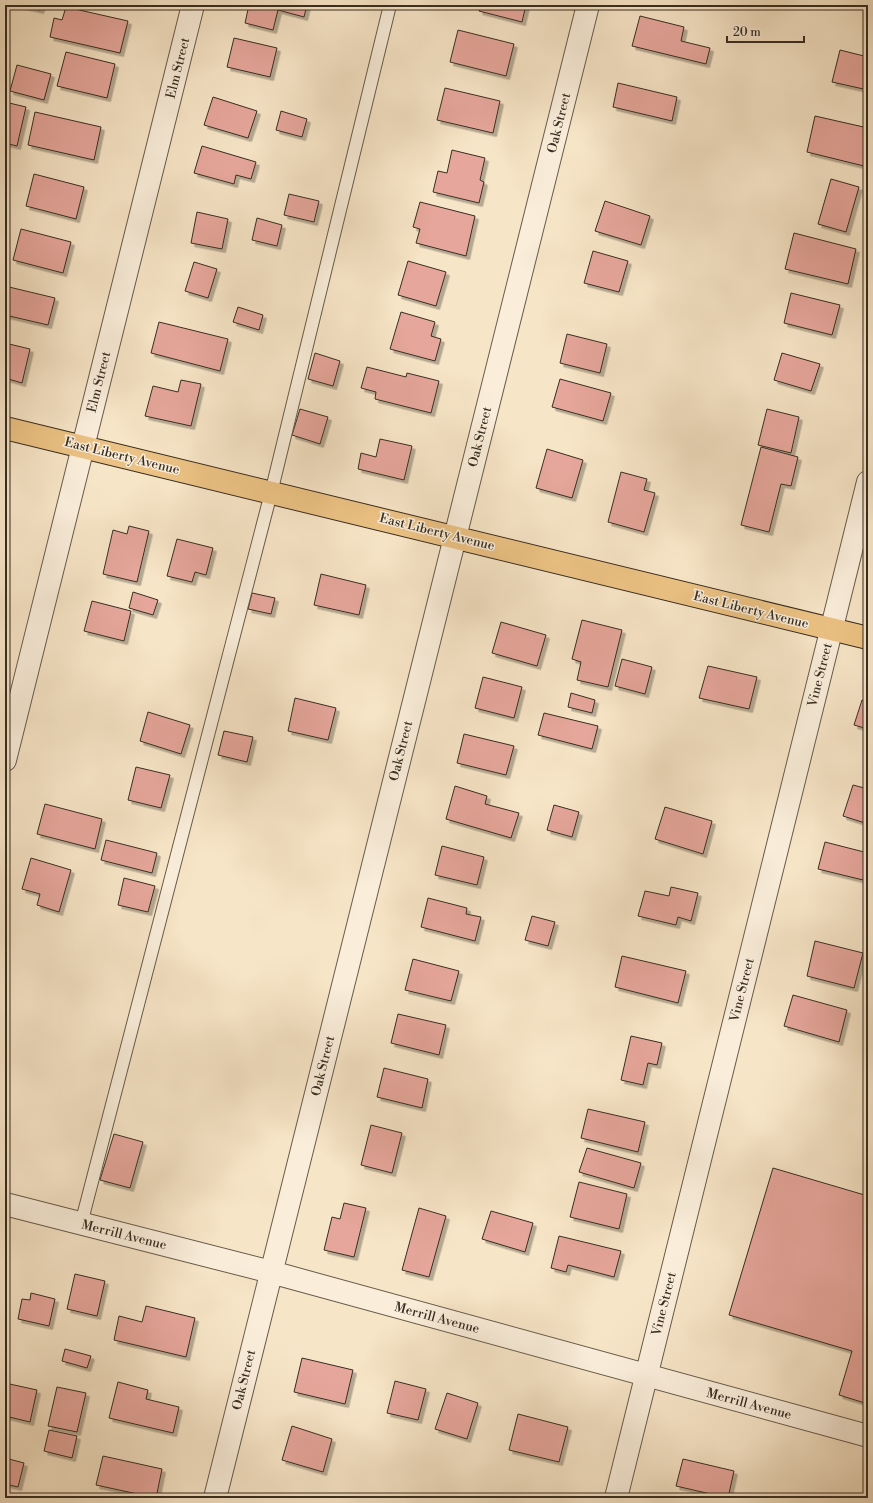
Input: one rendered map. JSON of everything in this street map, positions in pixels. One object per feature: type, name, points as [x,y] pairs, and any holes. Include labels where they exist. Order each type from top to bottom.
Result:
[{"type":"main road","name":"East Liberty Avenue","points":[[5,428],[868,638]]},
{"type":"street","name":"Elm Street","points":[[5,760],[194,5]]},
{"type":"street","name":"Oak Street","points":[[215,1498],[588,5]]},
{"type":"street","name":"Vine Street","points":[[616,1498],[868,482]]},
{"type":"street","name":"Merrill Avenue","points":[[5,1204],[271,1272],[868,1436]]},
{"type":"lane","points":[[81,1224],[270,492],[390,5]]},
{"type":"building","points":[[18,5],[42,5],[40,10]]},
{"type":"building","points":[[249,5],[307,5],[304,17],[278,10],[273,30],[245,23]]},
{"type":"building","points":[[481,5],[526,5],[522,22],[479,11]]},
{"type":"building","points":[[66,7],[128,21],[120,53],[50,37],[54,18],[62,20]]},
{"type":"building","points":[[640,16],[684,27],[681,41],[710,48],[706,64],[632,46]]},
{"type":"building","points":[[458,30],[514,44],[506,76],[450,62]]},
{"type":"building","points":[[234,38],[277,48],[270,77],[227,67]]},
{"type":"building","points":[[840,50],[868,57],[868,90],[832,82]]},
{"type":"building","points":[[66,52],[115,64],[107,98],[57,86]]},
{"type":"building","points":[[17,65],[51,74],[44,100],[10,91]]},
{"type":"building","points":[[618,83],[677,97],[672,121],[613,107]]},
{"type":"building","points":[[445,88],[500,101],[493,133],[437,120]]},
{"type":"building","points":[[213,97],[257,111],[248,138],[204,125]]},
{"type":"building","points":[[5,102],[26,107],[17,146],[5,143]]},
{"type":"building","points":[[281,111],[307,119],[302,137],[276,130]]},
{"type":"building","points":[[35,112],[101,127],[94,160],[28,145]]},
{"type":"building","points":[[815,116],[868,128],[868,167],[807,152]]},
{"type":"building","points":[[202,146],[256,162],[251,179],[236,175],[234,184],[194,173]]},
{"type":"building","points":[[452,150],[485,158],[480,180],[484,182],[479,203],[433,192],[438,171],[447,173]]},
{"type":"building","points":[[34,174],[84,187],[76,219],[26,206]]},
{"type":"building","points":[[831,179],[859,187],[846,232],[818,224]]},
{"type":"building","points":[[289,194],[319,201],[314,222],[284,215]]},
{"type":"building","points":[[605,201],[650,216],[641,245],[595,231]]},
{"type":"building","points":[[420,202],[475,216],[466,256],[416,243],[420,229],[413,227]]},
{"type":"building","points":[[197,212],[228,219],[222,249],[191,243]]},
{"type":"building","points":[[257,218],[282,225],[277,246],[252,240]]},
{"type":"building","points":[[21,229],[71,242],[63,273],[13,260]]},
{"type":"building","points":[[794,233],[856,249],[848,284],[785,269]]},
{"type":"building","points":[[593,251],[628,261],[619,292],[584,283]]},
{"type":"building","points":[[408,261],[446,272],[436,306],[398,295]]},
{"type":"building","points":[[194,262],[217,269],[208,298],[185,291]]},
{"type":"building","points":[[9,287],[55,298],[48,325],[5,315],[5,306]]},
{"type":"building","points":[[791,293],[840,305],[832,335],[784,323]]},
{"type":"building","points":[[238,307],[263,315],[259,330],[233,322]]},
{"type":"building","points":[[401,312],[435,322],[431,336],[441,339],[435,361],[390,349]]},
{"type":"building","points":[[159,322],[228,339],[220,371],[151,353]]},
{"type":"building","points":[[567,334],[607,344],[600,373],[560,363]]},
{"type":"building","points":[[5,343],[30,349],[22,383],[5,378]]},
{"type":"building","points":[[315,353],[340,361],[333,386],[308,379]]},
{"type":"building","points":[[782,353],[820,364],[811,391],[774,380]]},
{"type":"building","points":[[367,367],[406,377],[407,373],[439,381],[431,413],[375,399],[376,392],[361,388]]},
{"type":"building","points":[[560,379],[611,393],[603,421],[552,407]]},
{"type":"building","points":[[181,380],[201,384],[191,426],[145,416],[153,386],[178,392]]},
{"type":"building","points":[[300,409],[328,417],[320,444],[292,435]]},
{"type":"building","points":[[767,409],[799,417],[791,453],[758,445]]},
{"type":"building","points":[[380,439],[412,446],[404,480],[358,469],[361,453],[376,457]]},
{"type":"building","points":[[761,447],[798,457],[791,486],[781,484],[769,532],[741,525]]},
{"type":"building","points":[[547,449],[583,460],[572,498],[536,488]]},
{"type":"building","points":[[621,472],[647,479],[644,490],[655,493],[644,532],[608,522]]},
{"type":"building","points":[[129,526],[149,531],[137,582],[103,574],[113,530],[127,534]]},
{"type":"building","points":[[177,539],[213,548],[206,575],[195,572],[192,582],[167,576]]},
{"type":"building","points":[[321,574],[366,585],[359,615],[314,605]]},
{"type":"building","points":[[133,592],[158,600],[153,615],[129,608]]},
{"type":"building","points":[[252,593],[275,598],[271,614],[248,609]]},
{"type":"building","points":[[92,601],[131,611],[124,641],[84,631]]},
{"type":"building","points":[[582,620],[622,630],[608,687],[577,680],[581,662],[572,659]]},
{"type":"building","points":[[501,622],[546,635],[537,666],[492,653]]},
{"type":"building","points":[[622,659],[652,667],[645,694],[615,686]]},
{"type":"building","points":[[708,666],[757,677],[749,709],[699,698]]},
{"type":"building","points":[[483,677],[522,687],[514,718],[475,708]]},
{"type":"building","points":[[571,693],[595,700],[592,713],[568,707]]},
{"type":"building","points":[[295,698],[336,708],[328,740],[288,731]]},
{"type":"building","points":[[862,700],[868,701],[868,729],[854,725]]},
{"type":"building","points":[[148,712],[190,725],[181,754],[140,741]]},
{"type":"building","points":[[544,713],[598,726],[592,749],[538,735]]},
{"type":"building","points":[[224,731],[253,737],[247,762],[218,755]]},
{"type":"building","points":[[464,734],[514,746],[506,775],[457,763]]},
{"type":"building","points":[[136,767],[170,775],[161,808],[128,800]]},
{"type":"building","points":[[853,785],[868,789],[868,824],[843,816]]},
{"type":"building","points":[[455,786],[487,796],[485,804],[519,813],[511,838],[446,819]]},
{"type":"building","points":[[45,804],[102,819],[95,849],[37,834]]},
{"type":"building","points":[[554,805],[579,812],[572,837],[547,830]]},
{"type":"building","points":[[665,807],[712,821],[703,854],[655,839]]},
{"type":"building","points":[[106,840],[157,853],[152,873],[101,860]]},
{"type":"building","points":[[825,842],[868,853],[863,880],[818,869]]},
{"type":"building","points":[[442,846],[484,857],[477,885],[435,875]]},
{"type":"building","points":[[31,858],[71,870],[59,912],[37,905],[40,894],[22,889]]},
{"type":"building","points":[[124,878],[155,886],[148,912],[118,905]]},
{"type":"building","points":[[671,887],[698,893],[691,921],[678,917],[676,925],[638,916],[645,891],[669,896]]},
{"type":"building","points":[[428,898],[467,908],[466,914],[481,917],[475,941],[421,927]]},
{"type":"building","points":[[532,916],[555,922],[548,946],[525,940]]},
{"type":"building","points":[[815,941],[863,953],[854,988],[807,976]]},
{"type":"building","points":[[622,956],[686,971],[678,1003],[615,987]]},
{"type":"building","points":[[413,959],[459,971],[451,1001],[405,990]]},
{"type":"building","points":[[793,995],[847,1010],[839,1042],[784,1026]]},
{"type":"building","points":[[868,1012],[868,1028],[864,1027]]},
{"type":"building","points":[[398,1014],[446,1025],[439,1055],[391,1043]]},
{"type":"building","points":[[631,1036],[662,1043],[657,1065],[648,1063],[643,1085],[621,1080]]},
{"type":"building","points":[[384,1068],[428,1079],[422,1108],[377,1097]]},
{"type":"building","points":[[588,1109],[645,1122],[638,1152],[581,1138]]},
{"type":"building","points":[[371,1125],[402,1133],[392,1173],[361,1165]]},
{"type":"building","points":[[114,1134],[143,1142],[130,1188],[100,1180]]},
{"type":"building","points":[[587,1148],[641,1163],[634,1188],[579,1172]]},
{"type":"building","points":[[773,1168],[868,1196],[868,1404],[839,1395],[852,1351],[729,1315]]},
{"type":"building","points":[[579,1182],[627,1194],[619,1229],[570,1217]]},
{"type":"building","points":[[344,1203],[366,1208],[354,1257],[324,1250],[332,1217],[340,1219]]},
{"type":"building","points":[[419,1208],[446,1216],[429,1277],[402,1270]]},
{"type":"building","points":[[491,1211],[533,1223],[525,1252],[482,1239]]},
{"type":"building","points":[[559,1236],[621,1251],[614,1277],[568,1265],[566,1272],[551,1268]]},
{"type":"building","points":[[75,1274],[105,1281],[97,1316],[67,1309]]},
{"type":"building","points":[[31,1293],[55,1299],[49,1326],[18,1319],[22,1299],[30,1300]]},
{"type":"building","points":[[146,1306],[195,1318],[186,1357],[114,1340],[119,1316],[142,1322]]},
{"type":"building","points":[[65,1349],[91,1356],[87,1368],[62,1361]]},
{"type":"building","points":[[302,1358],[353,1370],[345,1404],[294,1392]]},
{"type":"building","points":[[395,1381],[426,1389],[418,1420],[387,1413]]},
{"type":"building","points":[[118,1382],[148,1390],[146,1399],[179,1407],[173,1433],[109,1418]]},
{"type":"building","points":[[5,1383],[37,1390],[30,1422],[5,1416]]},
{"type":"building","points":[[57,1387],[86,1393],[77,1432],[48,1426]]},
{"type":"building","points":[[447,1393],[478,1403],[467,1439],[435,1429]]},
{"type":"building","points":[[518,1414],[568,1427],[559,1462],[509,1450]]},
{"type":"building","points":[[292,1426],[332,1439],[323,1472],[282,1460]]},
{"type":"building","points":[[49,1430],[77,1436],[72,1458],[44,1451]]},
{"type":"building","points":[[103,1456],[162,1469],[156,1498],[96,1485]]},
{"type":"building","points":[[5,1458],[24,1463],[18,1487],[5,1484]]},
{"type":"building","points":[[683,1459],[734,1471],[728,1498],[676,1486]]}]
